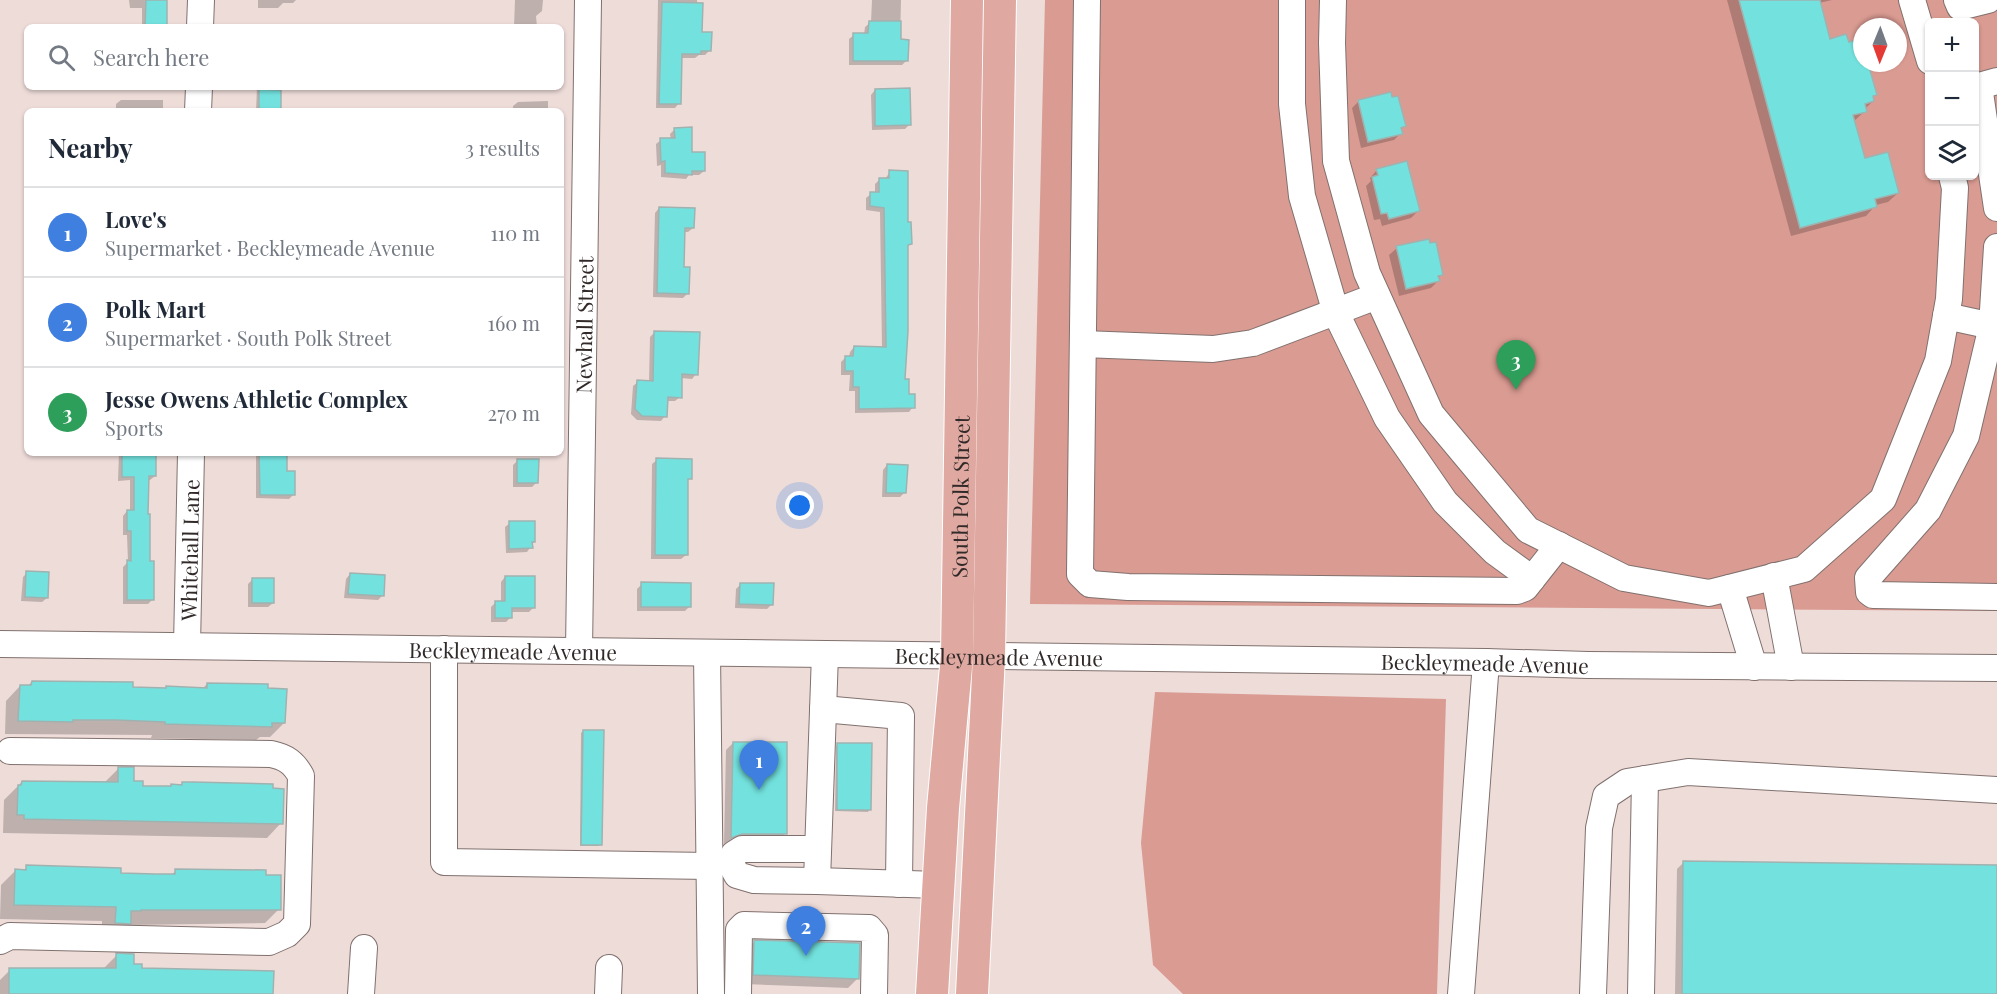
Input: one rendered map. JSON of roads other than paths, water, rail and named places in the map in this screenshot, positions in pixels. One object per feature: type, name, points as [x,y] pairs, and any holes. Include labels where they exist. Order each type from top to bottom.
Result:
[{"type":"main road","name":"South Polk Street","points":[[932,994],[938,885],[957,656],[967,0]]},
{"type":"main road","name":"South Polk Street","points":[[972,994],[989,656],[1000,0]]},
{"type":"main road","points":[[965,135],[998,135]]},
{"type":"street","points":[[200,24],[201,0]]},
{"type":"street","name":"Newhall Street","points":[[579,651],[588,0]]},
{"type":"street","points":[[1087,0],[1080,574],[1090,584],[1128,587],[1516,591],[1525,588],[1559,545]]},
{"type":"street","points":[[1292,0],[1292,104],[1302,196],[1336,313],[1387,418],[1445,502],[1495,552],[1532,579]]},
{"type":"street","points":[[1333,0],[1332,43],[1336,161],[1367,273],[1431,414],[1528,530],[1624,578],[1709,593],[1804,569],[1883,499],[1938,361],[1949,300],[1954,199],[1952,180]]},
{"type":"street","points":[[1912,0],[1925,47]]},
{"type":"street","points":[[1957,0],[1960,7],[1988,0]]},
{"type":"street","points":[[1997,81],[1979,86],[1997,208]]},
{"type":"street","points":[[198,108],[199,90]]},
{"type":"street","points":[[1997,247],[1994,326],[1966,436],[1928,510],[1868,578],[1869,592],[1873,595],[1997,597]]},
{"type":"street","points":[[1083,344],[1213,349],[1253,343],[1377,296]]},
{"type":"street","points":[[1946,316],[1994,326]]},
{"type":"street","name":"Whitehall Lane","points":[[187,646],[191,456]]},
{"type":"street","points":[[1774,576],[1791,667]]},
{"type":"street","points":[[1730,588],[1755,667]]},
{"type":"street","name":"Beckleymeade Avenue","points":[[0,644],[1588,665],[1997,668]]},
{"type":"street","points":[[444,650],[444,862],[710,866]]},
{"type":"street","points":[[707,653],[711,994]]},
{"type":"street","points":[[817,881],[825,654]]},
{"type":"street","points":[[1461,994],[1486,662]]},
{"type":"street","points":[[824,709],[901,716],[899,884]]},
{"type":"street","points":[[0,941],[10,936],[269,942],[287,934],[297,924],[301,785],[301,776],[296,767],[289,760],[271,754],[3,752]]},
{"type":"street","points":[[1593,994],[1599,828],[1606,796],[1627,782],[1688,772],[1997,790]]},
{"type":"street","points":[[1641,994],[1645,779]]},
{"type":"street","points":[[818,849],[742,849],[734,854],[731,864],[737,875],[754,880],[938,885]]},
{"type":"street","points":[[738,994],[739,930],[744,925],[869,928],[875,935],[874,994]]},
{"type":"street","points":[[361,994],[364,948]]},
{"type":"street","points":[[608,994],[609,968]]},
{"type":"place","name":"Jesse Owens Athletic Complex","points":[[1516,390]]},
{"type":"place","name":"Love's","points":[[759,790]]},
{"type":"place","name":"Polk Mart","points":[[806,956]]}]
